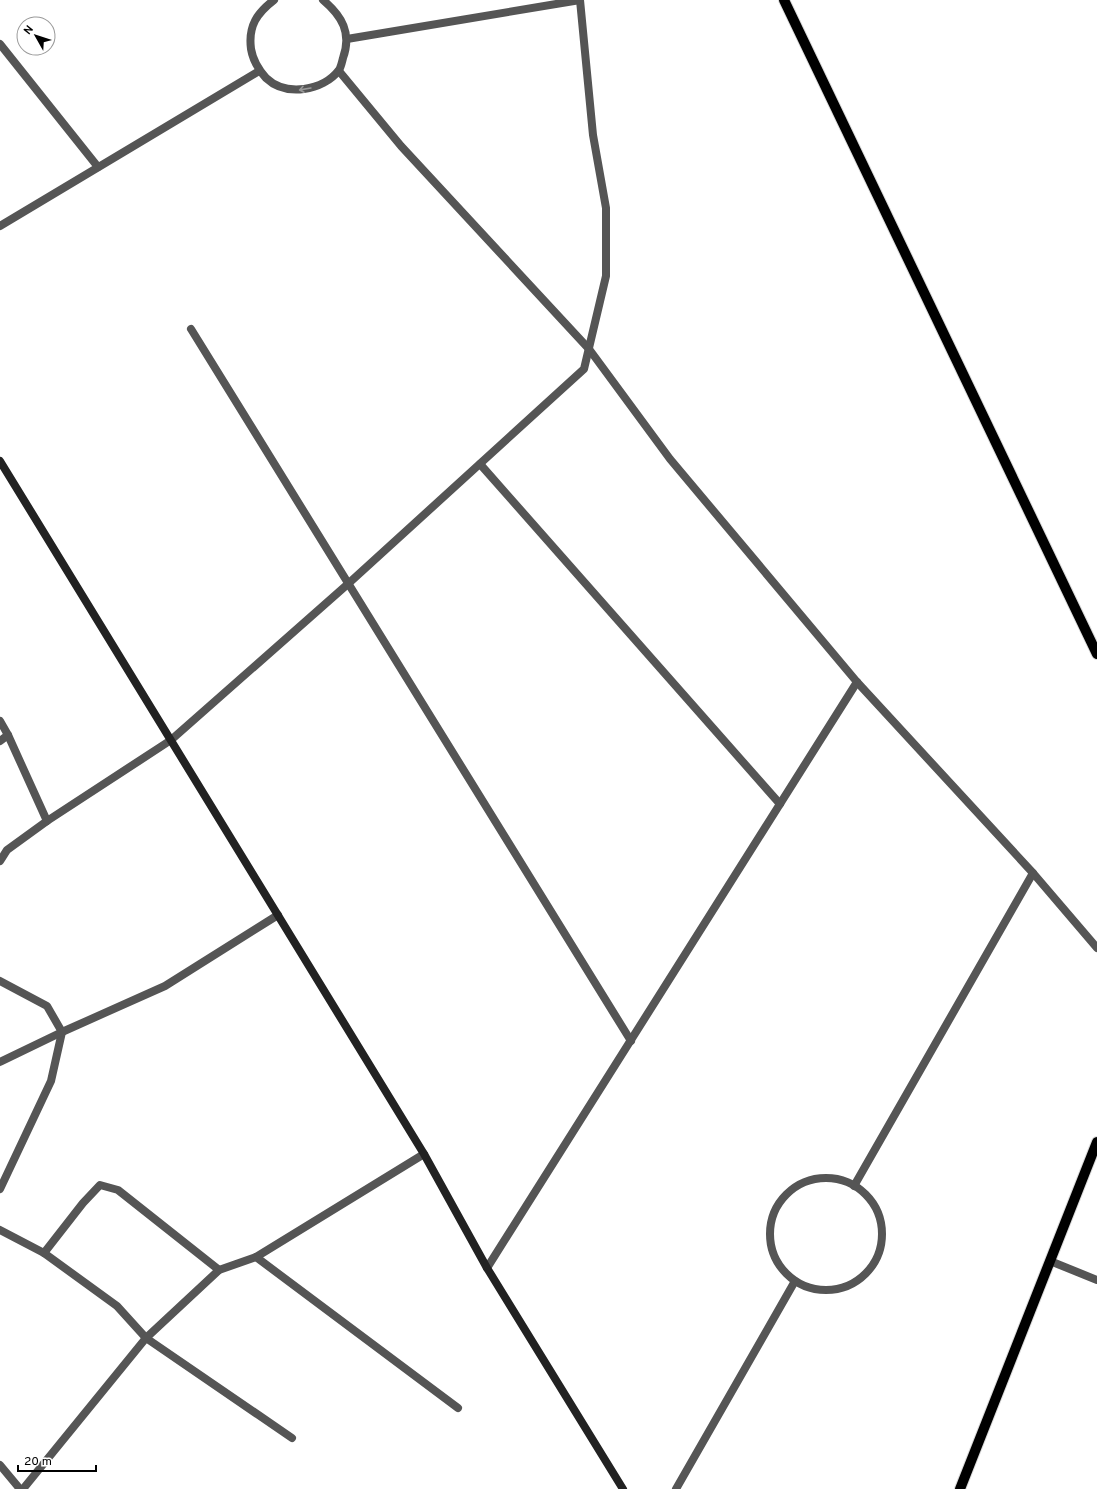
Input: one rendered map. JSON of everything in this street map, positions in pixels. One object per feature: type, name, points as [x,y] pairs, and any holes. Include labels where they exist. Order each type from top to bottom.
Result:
[{"type":"main road","points":[[784,0],[1097,654]]},
{"type":"main road","points":[[0,461],[424,1154],[487,1268],[623,1489]]},
{"type":"main road","points":[[960,1489],[1097,1142]]},
{"type":"street","points":[[274,0],[262,10],[253,24],[250,40],[252,57],[259,70],[270,81],[284,88],[299,90],[314,87],[328,80],[338,70],[345,55],[347,39],[343,24],[336,11],[323,0]]},
{"type":"street","points":[[0,861],[7,850],[47,821],[171,740],[348,583],[584,369],[606,276],[606,208],[593,134],[580,0],[347,39]]},
{"type":"street","points":[[0,44],[98,167]]},
{"type":"street","points":[[0,226],[259,70]]},
{"type":"street","points":[[338,70],[401,146],[589,349],[670,459],[857,682],[1033,873],[1097,948]]},
{"type":"street","points":[[191,329],[631,1041]]},
{"type":"street","points":[[480,464],[780,804]]},
{"type":"street","points":[[487,1268],[857,682]]},
{"type":"street","points":[[0,721],[8,735],[47,821]]},
{"type":"street","points":[[0,741],[8,735]]},
{"type":"street","points":[[854,1186],[1033,873]]},
{"type":"street","points":[[0,1062],[62,1032],[165,986],[278,915]]},
{"type":"street","points":[[0,981],[47,1006],[62,1032],[51,1081],[0,1189]]},
{"type":"street","points":[[0,1465],[22,1489],[146,1338],[219,1270],[256,1257],[424,1154]]},
{"type":"street","points":[[819,1179],[838,1179],[854,1186],[869,1198],[878,1213],[882,1231],[881,1244],[880,1250],[872,1266],[859,1280],[843,1288],[824,1290],[806,1287],[795,1281],[778,1264],[771,1246],[770,1228],[776,1210],[786,1195],[801,1184],[819,1179]]},
{"type":"street","points":[[44,1253],[83,1203],[100,1185],[118,1190],[219,1270]]},
{"type":"street","points":[[0,1230],[44,1253],[117,1306],[146,1338],[292,1438]]},
{"type":"street","points":[[256,1257],[458,1408]]},
{"type":"street","points":[[1050,1262],[1097,1280]]},
{"type":"street","points":[[676,1489],[795,1281]]}]
